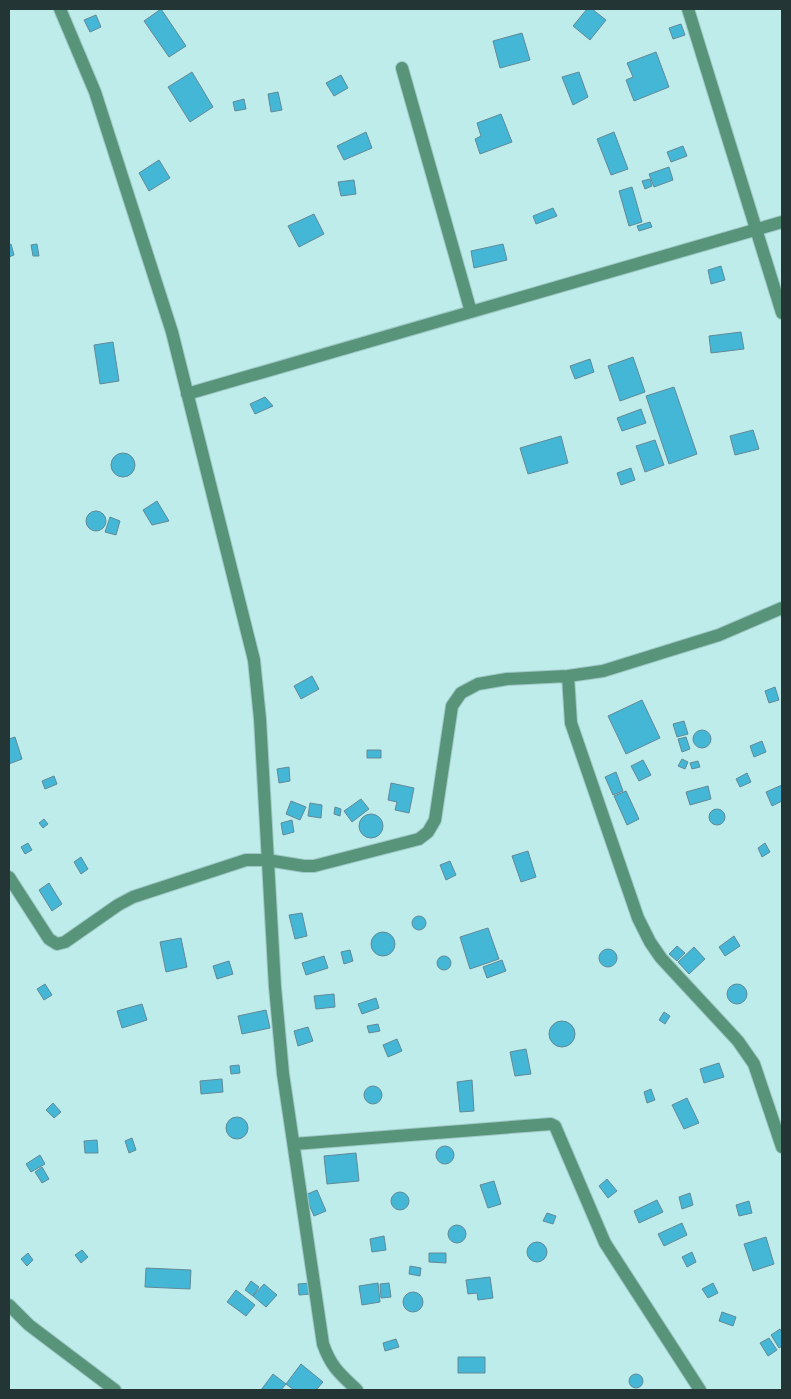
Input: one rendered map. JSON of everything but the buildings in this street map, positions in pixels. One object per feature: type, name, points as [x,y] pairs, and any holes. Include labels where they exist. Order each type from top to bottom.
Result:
[{"type":"street","points":[[60,9],[95,92],[172,332],[254,660],[260,719],[275,987],[283,1074],[323,1344],[335,1370],[357,1390]]},
{"type":"street","points":[[688,9],[782,313]]},
{"type":"street","points":[[402,68],[471,312]]},
{"type":"street","points":[[187,394],[782,222]]},
{"type":"street","points":[[9,877],[49,940],[57,944],[65,942],[118,905],[133,897],[246,860],[267,860],[314,866],[419,839],[428,832],[435,820],[452,706],[461,693],[478,684],[507,679],[568,676],[603,671],[719,636],[782,608]]},
{"type":"street","points":[[568,676],[571,723],[638,918],[650,942],[661,958],[738,1041],[754,1064],[782,1147]]},
{"type":"street","points":[[294,1144],[551,1124],[555,1126],[605,1242],[700,1390]]},
{"type":"street","points":[[9,1305],[28,1325],[115,1390]]}]
